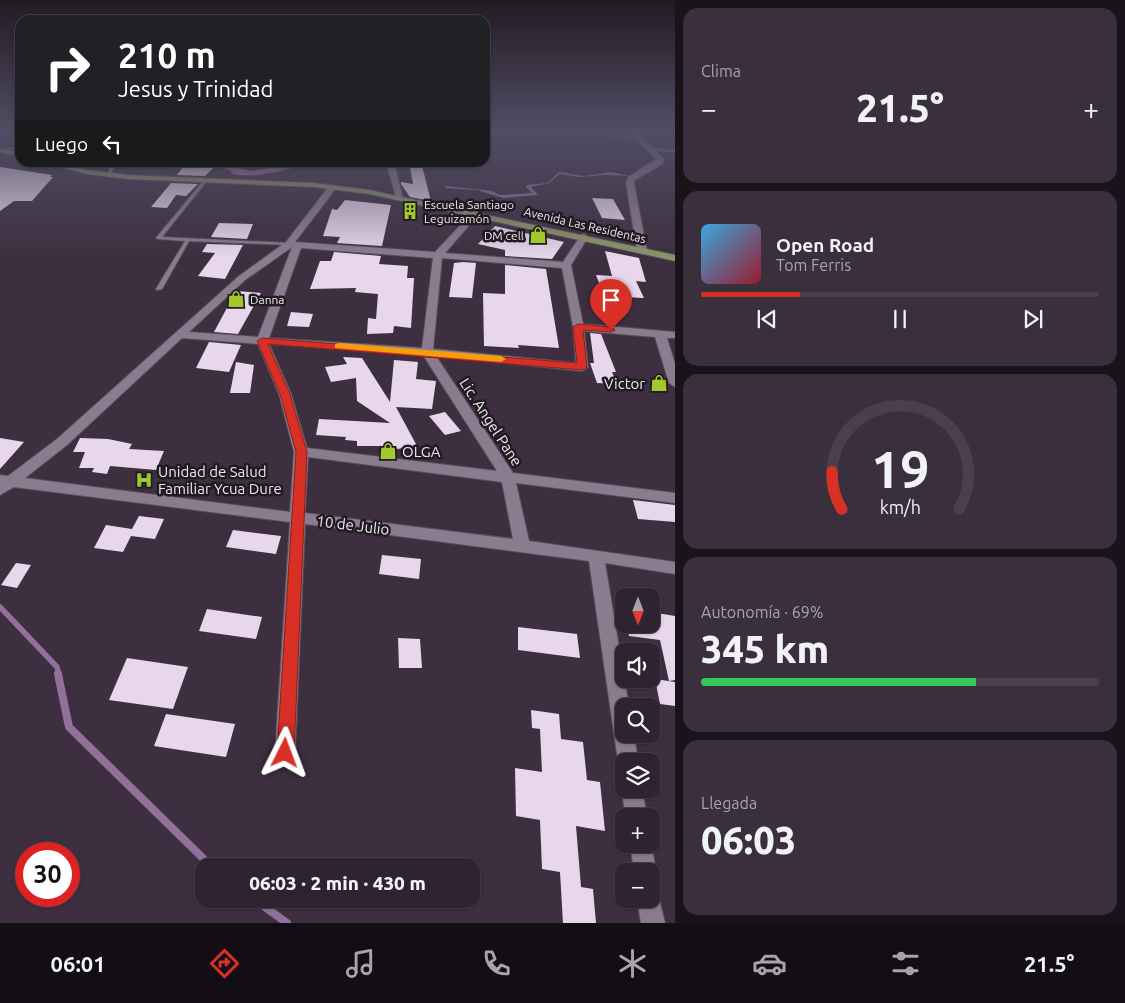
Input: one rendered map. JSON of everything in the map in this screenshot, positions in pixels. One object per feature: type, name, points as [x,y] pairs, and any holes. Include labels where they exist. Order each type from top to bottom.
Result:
[{"type":"main road","name":"Avenida Las Residentas","points":[[103,171],[206,181],[333,187],[400,197],[675,258]]},
{"type":"street","points":[[393,171],[400,197]]},
{"type":"street","points":[[642,251],[630,183],[631,179],[645,171]]},
{"type":"street","points":[[285,753],[302,452],[285,394],[262,341],[293,245],[333,187]]},
{"type":"street","points":[[427,352],[438,255],[475,213]]},
{"type":"street","points":[[180,335],[427,352],[582,367],[578,327],[566,265],[584,237]]},
{"type":"street","points":[[4,484],[62,442],[242,278],[293,245],[566,265]]},
{"type":"street","points":[[578,327],[675,335]]},
{"type":"street","points":[[660,334],[675,383]]},
{"type":"street","name":"Lic. Angel Pane","points":[[427,352],[508,477],[522,547]]},
{"type":"street","points":[[302,452],[675,498]]},
{"type":"street","name":"10 de Julio","points":[[4,484],[298,518],[596,556],[675,568]]},
{"type":"street","points":[[596,556],[627,753]]},
{"type":"street","points":[[650,908],[653,923]]},
{"type":"lane","points":[[206,181],[158,238],[293,245]]},
{"type":"lane","points":[[158,289],[188,239]]},
{"type":"shaded area","points":[[231,171],[280,171],[253,175],[233,174]]},
{"type":"shaded area","points":[[559,172],[584,176],[611,172],[630,176],[604,175],[579,177],[560,174],[549,183],[531,187],[538,195],[503,198],[477,190],[445,188],[446,186],[492,191],[500,195],[532,193],[526,187],[527,185],[547,183]]},
{"type":"building","points":[[0,171],[26,171],[52,175],[50,177],[53,177],[32,201],[14,201],[0,211]]},
{"type":"building","points":[[180,171],[210,171],[205,176],[177,175]]},
{"type":"building","points":[[411,171],[423,171],[431,201],[410,197],[401,182],[413,184]]},
{"type":"building","points":[[171,183],[198,184],[186,196],[176,195],[167,208],[151,207]]},
{"type":"building","points":[[592,198],[613,199],[625,220],[602,218]]},
{"type":"building","points":[[345,200],[391,205],[382,246],[337,243],[340,237],[323,236],[332,209],[337,210]]},
{"type":"building","points":[[219,223],[253,224],[247,239],[211,237]]},
{"type":"building","points":[[495,226],[564,242],[552,259],[505,256],[505,250],[478,244]]},
{"type":"building","points":[[207,244],[243,245],[225,279],[198,276],[215,253],[202,252]]},
{"type":"building","points":[[605,251],[639,258],[646,282],[636,281],[644,298],[604,296],[596,275],[612,276]]},
{"type":"building","points":[[334,252],[381,256],[379,264],[408,266],[407,278],[414,278],[411,328],[394,326],[393,333],[367,334],[368,318],[376,319],[378,294],[355,292],[356,288],[310,289],[320,261],[331,261]]},
{"type":"building","points":[[454,263],[476,263],[472,298],[449,297]]},
{"type":"building","points":[[505,265],[546,269],[559,348],[518,345],[519,348],[484,346],[483,293],[505,294]]},
{"type":"building","points":[[236,291],[261,293],[238,334],[214,332]]},
{"type":"building","points":[[291,312],[313,314],[309,327],[287,326]]},
{"type":"building","points":[[590,333],[601,334],[616,372],[612,372],[617,384],[597,383],[590,363],[594,363]]},
{"type":"building","points":[[209,342],[241,345],[229,372],[196,368]]},
{"type":"building","points":[[343,357],[362,358],[390,402],[394,360],[418,362],[416,379],[436,381],[432,409],[396,407],[417,446],[397,449],[395,446],[357,446],[357,441],[345,440],[346,437],[316,435],[319,419],[390,423],[357,401],[356,378],[331,382],[325,367],[347,364]]},
{"type":"building","points":[[236,362],[254,365],[250,393],[230,393]]},
{"type":"building","points":[[445,412],[461,431],[445,435],[429,416]]},
{"type":"building","points":[[0,438],[24,442],[0,469]]},
{"type":"building","points":[[80,438],[108,439],[132,444],[129,449],[164,451],[156,470],[110,466],[107,474],[92,472],[94,468],[79,468],[85,452],[73,452]]},
{"type":"building","points":[[633,500],[675,505],[675,522],[638,519]]},
{"type":"building","points":[[139,516],[164,519],[155,539],[131,536],[123,552],[94,548],[106,525],[132,529]]},
{"type":"building","points":[[233,530],[281,536],[276,554],[226,547]]},
{"type":"building","points":[[382,555],[421,559],[419,579],[379,574]]},
{"type":"building","points":[[16,563],[31,565],[17,588],[1,585]]},
{"type":"building","points":[[207,609],[262,617],[256,639],[199,631]]},
{"type":"building","points":[[660,614],[675,616],[675,680],[669,681],[660,640],[629,636],[628,633],[660,633]]},
{"type":"building","points":[[518,627],[577,634],[580,658],[518,650]]},
{"type":"building","points":[[398,638],[420,639],[422,668],[399,668]]},
{"type":"building","points":[[127,658],[188,667],[173,709],[109,700]]},
{"type":"building","points":[[660,680],[675,682],[675,706],[660,704],[657,688],[660,688]]},
{"type":"building","points":[[531,710],[559,714],[561,739],[583,742],[587,780],[600,782],[605,831],[576,826],[581,887],[593,889],[596,923],[563,923],[560,872],[542,869],[540,820],[516,816],[515,768],[542,772],[540,729],[532,728]]},
{"type":"building","points":[[166,714],[235,724],[226,757],[154,746]]},
{"type":"waterway","points":[[0,607],[57,667],[59,675]]},
{"type":"waterway","points":[[58,674],[69,727],[203,858]]},
{"type":"waterway","points":[[266,908],[287,923]]},
{"type":"slow traffic","points":[[339,346],[501,359]]},
{"type":"place","name":"Escuela Santiago Leguizamón","points":[[410,211]]},
{"type":"place","name":"DM cell","points":[[538,235]]},
{"type":"place","name":"Danna","points":[[236,299]]},
{"type":"place","name":"Victor","points":[[659,383]]},
{"type":"place","name":"OLGA","points":[[388,451]]},
{"type":"place","name":"Unidad de Salud Familiar Ycua Dure","points":[[144,480]]},
{"type":"route","points":[[285,753],[302,452],[298,433],[285,394],[262,341],[427,352],[582,367],[578,327],[611,330]]}]
